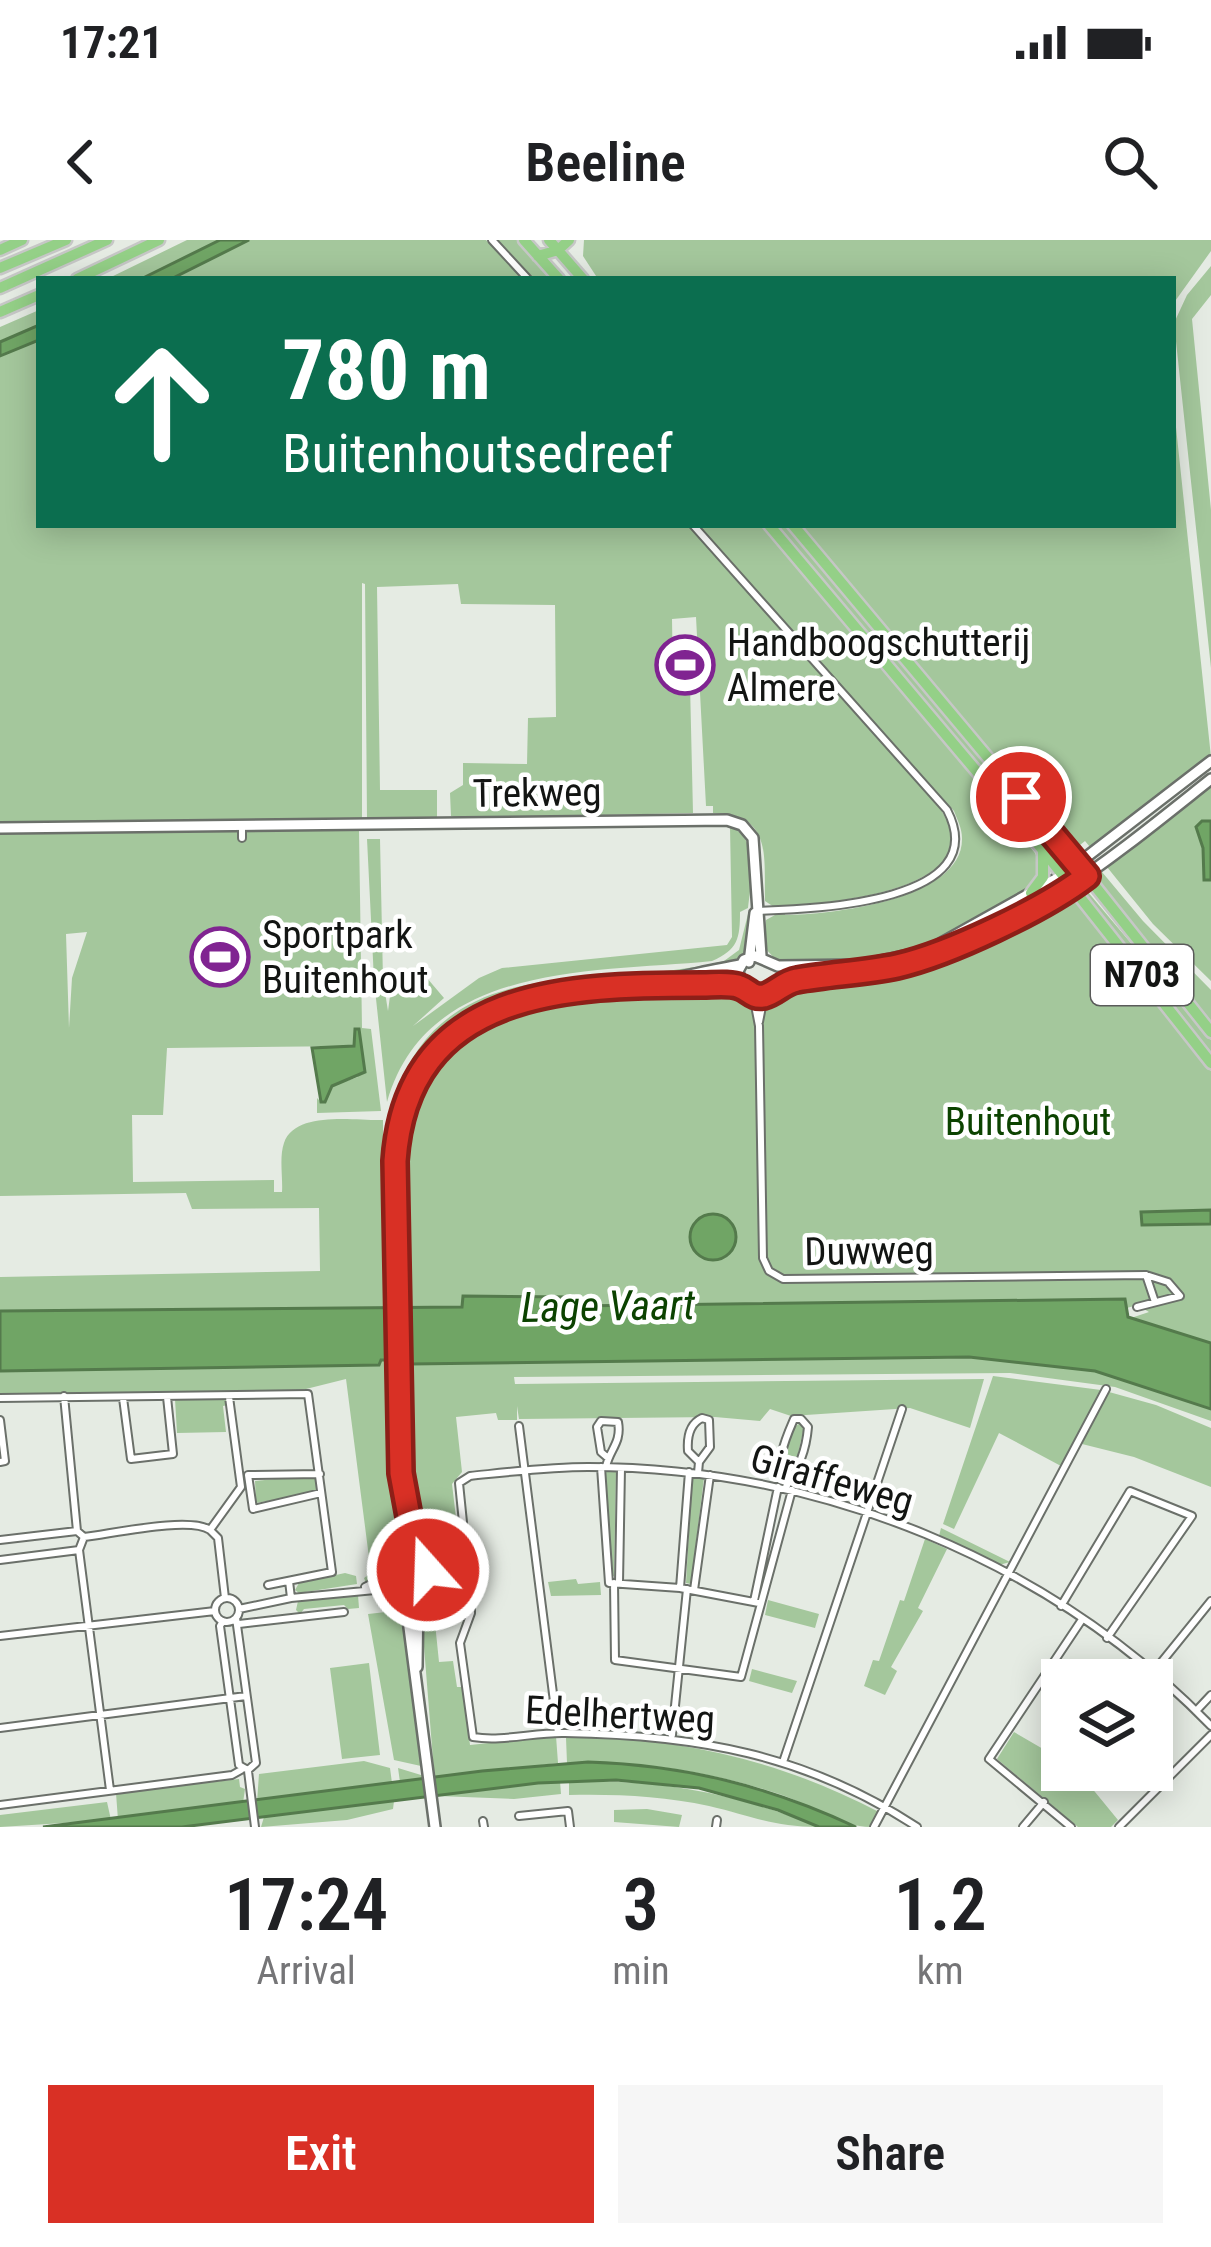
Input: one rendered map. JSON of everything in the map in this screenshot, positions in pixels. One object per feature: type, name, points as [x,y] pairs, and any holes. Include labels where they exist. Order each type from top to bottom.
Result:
[{"type":"highway","points":[[0,250],[22,240]]},
{"type":"highway","points":[[0,268],[66,240]]},
{"type":"highway","points":[[0,287],[107,240]]},
{"type":"highway","points":[[82,276],[159,240]]},
{"type":"highway","points":[[524,240],[556,276]]},
{"type":"highway","points":[[538,256],[551,243],[569,240]]},
{"type":"highway","points":[[551,243],[581,276]]},
{"type":"highway","points":[[0,312],[36,296]]},
{"type":"highway","name":"N703","points":[[773,528],[1042,849],[1211,1063]]},
{"type":"highway","name":"N703","points":[[796,528],[1211,1032]]},
{"type":"highway","points":[[1031,892],[1043,877],[1042,849]]},
{"type":"main road","points":[[909,960],[1063,875],[1211,761]]},
{"type":"main road","points":[[403,1555],[397,1134],[412,1087],[460,1028],[509,1003],[536,996],[701,985],[742,984],[767,990],[950,950],[1072,887],[1211,779]]},
{"type":"main road","name":"Trekweg","points":[[0,829],[727,820],[742,825],[753,838],[755,911],[742,984]]},
{"type":"main road","points":[[625,987],[750,959],[774,964],[894,964]]},
{"type":"main road","points":[[767,990],[774,964]]},
{"type":"main road","points":[[401,1473],[416,1554],[428,1571],[418,1588],[416,1679]]},
{"type":"main road","points":[[416,1554],[396,1559],[397,1582],[416,1679],[434,1824]]},
{"type":"main road","points":[[397,1582],[418,1588]]},
{"type":"street","points":[[492,240],[525,276]]},
{"type":"street","points":[[696,528],[936,796],[955,825],[958,843],[940,873],[903,889],[845,905],[755,911]]},
{"type":"street","points":[[242,826],[242,838]]},
{"type":"street","name":"Duwweg","points":[[767,990],[759,1025],[763,1258],[770,1271],[783,1279],[1146,1275]]},
{"type":"street","points":[[1146,1275],[1155,1302]]},
{"type":"street","points":[[1137,1307],[1180,1295],[1168,1282],[1146,1275]]},
{"type":"street","points":[[874,1827],[1106,1389]]},
{"type":"street","points":[[0,1398],[308,1394],[332,1572],[268,1585]]},
{"type":"street","points":[[64,1396],[110,1790]]},
{"type":"street","points":[[123,1398],[131,1459],[173,1454],[167,1397]]},
{"type":"street","points":[[210,1530],[242,1487],[230,1397]]},
{"type":"street","points":[[783,1762],[902,1409]]},
{"type":"street","points":[[672,1736],[693,1473],[706,1456],[712,1438],[710,1420],[702,1418],[692,1426],[688,1439],[688,1451],[699,1462]]},
{"type":"street","points":[[605,1464],[618,1446],[617,1422],[601,1421],[597,1427],[605,1464],[616,1660],[741,1677],[756,1602],[786,1487],[802,1462],[808,1427],[794,1419],[783,1444],[780,1465],[786,1487],[763,1604],[756,1602],[687,1589],[614,1583]]},
{"type":"street","points":[[0,1420],[5,1462],[0,1462]]},
{"type":"street","points":[[519,1426],[559,1732]]},
{"type":"street","name":"Giraffeweg","points":[[465,1561],[458,1483],[470,1476],[605,1464],[710,1475],[786,1487],[936,1538],[1061,1606],[1131,1659]]},
{"type":"street","points":[[614,1583],[621,1468]]},
{"type":"street","points":[[320,1474],[248,1474],[254,1509],[322,1493]]},
{"type":"street","points":[[687,1589],[710,1475]]},
{"type":"street","points":[[1061,1606],[1130,1491],[1192,1516],[1107,1638]]},
{"type":"street","points":[[0,1540],[202,1525],[218,1538],[225,1598]]},
{"type":"street","points":[[0,1559],[79,1550]]},
{"type":"street","points":[[428,1571],[465,1561]]},
{"type":"street","name":"Edelhertweg","points":[[465,1561],[471,1613],[460,1642],[473,1737],[559,1732],[672,1736],[783,1762],[885,1806],[917,1827]]},
{"type":"street","points":[[428,1571],[467,1570]]},
{"type":"street","points":[[289,1581],[291,1598]]},
{"type":"street","points":[[255,1824],[220,1626],[291,1598],[397,1582]]},
{"type":"street","points":[[215,1611],[225,1598]]},
{"type":"street","points":[[0,1804],[232,1775],[256,1763],[238,1617],[233,1600],[225,1598]]},
{"type":"street","points":[[1164,1659],[1211,1601]]},
{"type":"street","points":[[0,1636],[215,1611]]},
{"type":"street","points":[[215,1611],[223,1621]]},
{"type":"street","points":[[238,1617],[344,1612]]},
{"type":"street","points":[[1071,1827],[989,1759],[1081,1620]]},
{"type":"street","name":"Giraffeweg","points":[[1173,1694],[1196,1711],[1211,1731]]},
{"type":"street","points":[[0,1728],[248,1695]]},
{"type":"street","points":[[1196,1711],[1211,1695]]},
{"type":"street","points":[[1119,1827],[1211,1731]]},
{"type":"street","points":[[1023,1827],[1043,1802]]},
{"type":"street","points":[[519,1816],[568,1811],[570,1827]]},
{"type":"green space","points":[[187,240],[486,240],[520,276],[113,276]]},
{"type":"green space","points":[[496,240],[518,240],[550,276],[529,276]]},
{"type":"green space","points":[[584,240],[1211,240],[1211,251],[1176,300],[1176,276],[596,276],[583,256]]},
{"type":"green space","points":[[1211,266],[1211,295],[1192,319],[1211,510],[1211,668],[1176,342],[1176,319],[1187,295]]},
{"type":"green space","name":"Buitenhout","points":[[36,311],[36,528],[692,528],[935,800],[950,831],[944,860],[928,874],[881,892],[785,906],[785,915],[832,912],[891,900],[941,876],[957,859],[960,827],[954,811],[700,528],[769,528],[1035,853],[1042,869],[1029,890],[928,948],[884,960],[786,964],[787,986],[923,963],[1055,899],[1076,901],[1211,1071],[1211,1343],[1131,1318],[1149,1312],[1137,1305],[1127,1308],[1125,1299],[574,1306],[572,1297],[464,1296],[463,1307],[0,1311],[0,1277],[320,1271],[319,1208],[192,1209],[186,1193],[0,1196],[0,327]],"holes":[[[365,584],[367,819],[437,818],[437,790],[380,790],[377,587],[458,584],[461,604],[555,605],[556,717],[528,718],[527,764],[463,763],[463,785],[450,793],[451,816],[458,818],[693,813],[690,684],[673,683],[672,619],[696,617],[706,806],[713,806],[713,813],[746,821],[761,840],[765,901],[774,907],[775,915],[766,920],[763,946],[778,962],[780,989],[765,1004],[753,1005],[742,992],[729,988],[576,996],[526,1006],[482,1022],[444,1049],[417,1089],[401,1143],[403,1298],[388,1297],[384,1280],[383,1120],[313,1121],[290,1133],[281,1161],[282,1192],[274,1192],[274,1180],[133,1182],[132,1115],[163,1115],[167,1048],[355,1046],[355,1035],[358,1077],[332,1086],[321,1102],[317,1098],[317,1113],[381,1111],[371,1029],[362,1028],[359,830],[86,833],[87,822],[362,819]],[[87,932],[72,978],[69,1028],[66,934]]]},
{"type":"green space","points":[[1176,427],[1211,757],[1090,847],[1085,841],[1080,845],[1085,851],[1070,850],[803,528],[1176,528]]},
{"type":"green space","points":[[781,528],[792,528],[1071,866],[944,724]]},
{"type":"green space","points":[[1211,782],[1211,981],[1153,924],[1107,867]]},
{"type":"green space","points":[[730,826],[746,841],[752,874],[748,908],[740,912],[732,948],[712,961],[568,974],[521,983],[477,999],[438,1022],[408,1056],[387,1102],[374,980],[367,839],[380,839],[388,1011],[390,996],[421,971],[444,998],[413,1026],[479,978],[502,968],[727,945],[732,937]]},
{"type":"green space","points":[[1102,872],[1211,990],[1211,1025],[1094,878]]},
{"type":"green space","points":[[1082,885],[1199,1024],[1211,1040],[1211,1053],[1081,892]]},
{"type":"green space","points":[[748,914],[746,950],[731,965],[518,995],[469,1016],[441,1041],[416,1072],[393,1135],[393,1280],[386,1206],[389,1131],[408,1066],[426,1039],[450,1016],[482,998],[521,986],[724,961],[739,950]]},
{"type":"green space","points":[[969,1357],[1095,1371],[1211,1409],[1211,1421],[1115,1387],[1010,1373],[514,1377],[515,1384],[984,1379],[970,1428],[910,1408],[791,1416],[770,1409],[760,1421],[715,1417],[519,1419],[517,1406],[517,1420],[498,1420],[496,1413],[456,1417],[462,1472],[452,1484],[460,1552],[453,1559],[433,1563],[418,1550],[405,1440],[407,1374],[386,1373],[399,1547],[386,1574],[366,1583],[364,1578],[371,1573],[346,1379],[298,1391],[0,1394],[0,1371],[378,1365],[381,1360],[410,1364]]},
{"type":"green space","points":[[993,1376],[1101,1390],[1061,1466],[999,1433],[954,1529],[943,1524]]},
{"type":"green space","points":[[1109,1392],[1211,1428],[1211,1487],[1134,1457],[1082,1444]]},
{"type":"green space","points":[[175,1399],[226,1400],[226,1432],[177,1433]]},
{"type":"green space","points":[[800,1423],[804,1427],[790,1472],[783,1463],[792,1429]]},
{"type":"green space","points":[[605,1472],[616,1472],[614,1576],[613,1576]]},
{"type":"green space","points":[[315,1475],[317,1492],[256,1503],[255,1481]]},
{"type":"green space","points":[[692,1477],[704,1478],[691,1584],[686,1583]]},
{"type":"green space","points":[[941,1528],[1010,1562],[999,1565],[939,1536]]},
{"type":"green space","points":[[925,1539],[947,1549],[918,1608],[923,1611],[891,1667],[897,1671],[885,1695],[864,1686],[873,1660],[879,1661],[900,1600],[904,1601]]},
{"type":"green space","points":[[410,1558],[420,1562],[424,1572],[420,1582],[410,1586],[400,1582],[396,1572],[400,1562]]},
{"type":"green space","points":[[345,1573],[356,1576],[357,1584],[295,1590],[299,1583]]},
{"type":"green space","points":[[458,1574],[466,1598],[422,1605],[421,1594],[433,1577]]},
{"type":"green space","points":[[576,1579],[578,1584],[600,1582],[601,1595],[551,1596],[548,1582]]},
{"type":"green space","points":[[358,1595],[359,1608],[304,1609],[300,1614],[296,1610],[298,1601]]},
{"type":"green space","points":[[768,1600],[819,1614],[815,1628],[765,1615]]},
{"type":"green space","points":[[466,1605],[466,1618],[435,1623],[439,1662],[453,1661],[457,1687],[463,1687],[470,1745],[556,1736],[558,1763],[400,1782],[398,1768],[421,1775],[434,1772],[421,1609]]},
{"type":"green space","points":[[404,1610],[421,1766],[394,1760],[368,1614]]},
{"type":"green space","points":[[369,1663],[380,1755],[342,1759],[330,1668]]},
{"type":"green space","points":[[752,1669],[797,1681],[792,1693],[749,1681]]},
{"type":"green space","points":[[1014,1732],[1041,1748],[1041,1791],[1094,1791],[1118,1820],[1111,1827],[1078,1827],[997,1759]]},
{"type":"green space","points":[[566,1738],[663,1743],[737,1757],[808,1780],[879,1812],[871,1827],[860,1826],[782,1795],[703,1774],[649,1766],[567,1763]]},
{"type":"green space","points":[[364,1761],[390,1768],[392,1783],[257,1802],[259,1774]]},
{"type":"green space","points":[[239,1779],[245,1789],[243,1803],[118,1820],[116,1793]]},
{"type":"green space","points":[[560,1781],[561,1794],[514,1799],[438,1796]]},
{"type":"green space","points":[[569,1781],[697,1790],[819,1827],[775,1823],[674,1800],[569,1795]]},
{"type":"green space","points":[[394,1801],[393,1809],[347,1820],[261,1827],[264,1817]]},
{"type":"green space","points":[[107,1802],[111,1820],[0,1827],[0,1815]]},
{"type":"green space","points":[[614,1810],[682,1815],[679,1827],[614,1822]]},
{"type":"water","points":[[220,240],[249,240],[177,276],[147,276]]},
{"type":"water","points":[[36,326],[36,341],[0,356],[0,342]]},
{"type":"water","points":[[1211,821],[1211,880],[1204,880],[1203,848],[1196,827]]},
{"type":"water","points":[[355,1029],[359,1029],[365,1072],[332,1086],[321,1102],[312,1048],[354,1046]]},
{"type":"water","points":[[1211,1210],[1211,1224],[1142,1225],[1141,1212]]},
{"type":"water","points":[[713,1214],[729,1221],[736,1237],[729,1253],[713,1260],[697,1253],[690,1237],[697,1221]]},
{"type":"water","name":"Lage Vaart","points":[[463,1296],[573,1297],[574,1306],[1125,1299],[1128,1317],[1211,1343],[1211,1409],[1095,1371],[969,1357],[410,1364],[381,1360],[379,1365],[0,1371],[0,1311],[462,1307]]},
{"type":"water","points":[[588,1762],[725,1780],[856,1827],[819,1827],[699,1788],[616,1780],[538,1783],[182,1827],[43,1827],[482,1771]]},
{"type":"place","name":"Handboogschutterij Almere","points":[[685,665]]},
{"type":"place","name":"Sportpark Buitenhout","points":[[220,957]]},
{"type":"route","points":[[428,1570],[416,1554],[401,1473],[395,1161],[401,1114],[428,1062],[460,1028],[509,1003],[536,996],[701,985],[738,986],[764,996],[796,980],[895,966],[950,950],[1087,876],[1021,797]]}]
